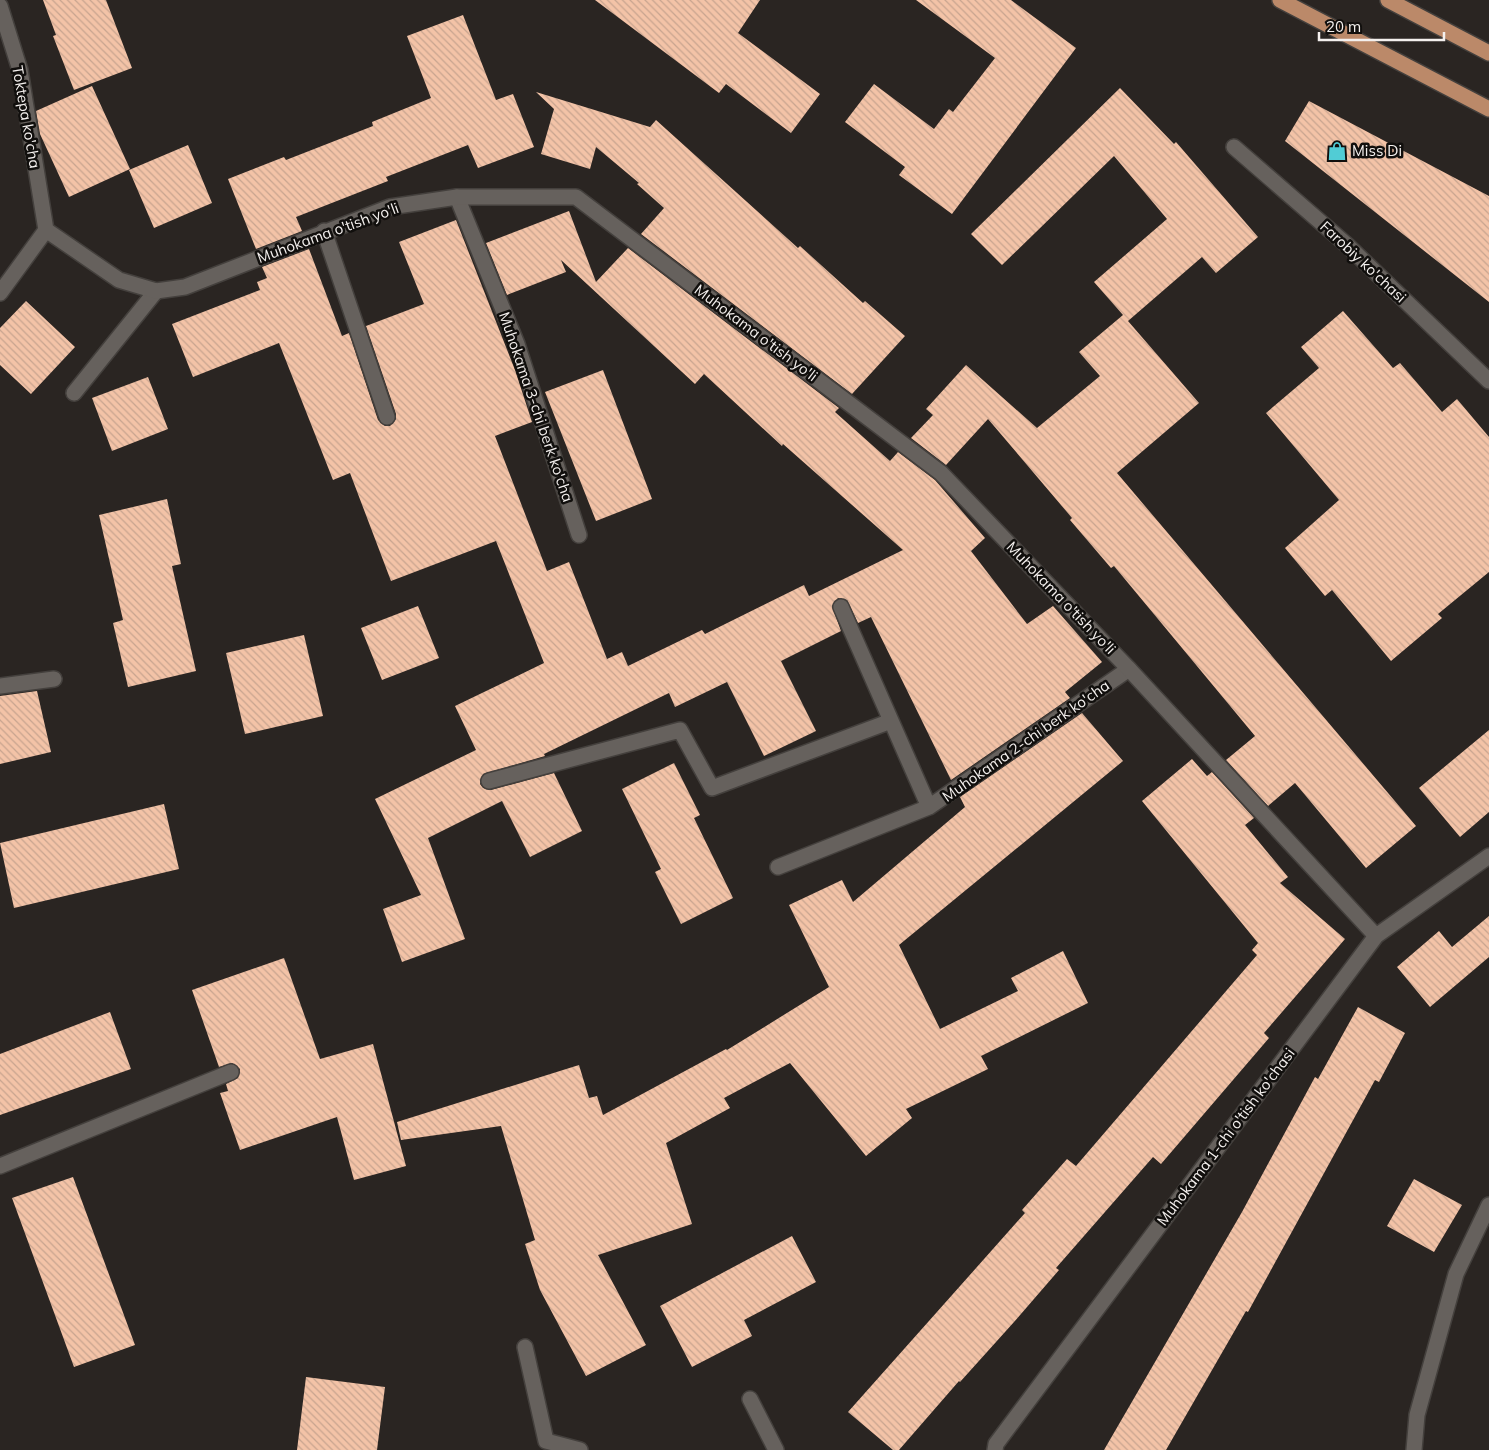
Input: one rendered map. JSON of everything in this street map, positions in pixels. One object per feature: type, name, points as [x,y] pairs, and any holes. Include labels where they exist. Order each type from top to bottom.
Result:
[{"type":"main road","points":[[1280,0],[1489,109]]},
{"type":"main road","points":[[1388,0],[1489,53]]},
{"type":"street","name":"Toktepa ko'cha","points":[[0,6],[20,70],[46,230]]},
{"type":"street","name":"Farobiy ko'chasi","points":[[1234,147],[1347,245],[1489,381]]},
{"type":"street","name":"Muhokama o'tish yo'li","points":[[46,230],[118,280],[156,292],[185,286],[390,207],[457,197],[576,196],[941,473],[1129,669],[1376,936]]},
{"type":"street","name":"Muhokama 3-chi berk ko'cha","points":[[457,197],[518,344],[579,534]]},
{"type":"street","points":[[0,293],[46,230]]},
{"type":"street","points":[[324,232],[386,417]]},
{"type":"street","points":[[74,393],[156,292]]},
{"type":"street","name":"Muhokama 2-chi berk ko'cha","points":[[841,607],[930,807],[1129,669]]},
{"type":"street","points":[[0,686],[54,679]]},
{"type":"street","points":[[489,781],[680,730],[712,788],[891,721]]},
{"type":"street","points":[[778,867],[930,807]]},
{"type":"street","name":"Muhokama 1-chi o'tish ko'chasi","points":[[995,1450],[1002,1436],[1376,936],[1489,856]]},
{"type":"street","points":[[0,1166],[231,1072]]},
{"type":"street","points":[[1414,1450],[1417,1415],[1456,1274],[1489,1205]]},
{"type":"street","points":[[526,1347],[546,1441],[580,1450]]},
{"type":"street","points":[[750,1399],[776,1450]]},
{"type":"building","points":[[43,0],[106,0],[132,68],[74,90],[53,36],[56,35]]},
{"type":"building","points":[[595,0],[760,0],[738,33],[820,94],[791,133],[726,84],[719,93]]},
{"type":"building","points":[[916,0],[1011,0],[1076,48],[952,214],[899,175],[905,167],[845,122],[874,84],[934,129],[949,109],[953,112],[995,58]]},
{"type":"building","points":[[463,15],[496,100],[513,94],[534,147],[478,168],[468,145],[386,177],[388,181],[296,217],[302,231],[256,249],[228,179],[284,157],[286,160],[373,126],[372,122],[431,98],[407,36]]},
{"type":"building","points":[[92,86],[130,169],[69,197],[40,134],[36,111]]},
{"type":"building","points":[[1120,88],[1174,144],[1176,142],[1258,237],[1216,273],[1202,257],[1128,321],[1199,403],[1117,473],[1416,826],[1366,868],[1295,783],[1268,806],[1226,760],[1255,736],[1114,566],[1111,568],[1070,520],[1072,518],[988,419],[946,465],[911,438],[933,415],[926,409],[966,365],[1037,428],[1100,376],[1079,352],[1123,315],[1094,282],[1167,219],[1114,156],[1002,265],[971,234]]},
{"type":"building","points":[[536,92],[650,127],[656,120],[798,248],[800,246],[863,303],[865,301],[905,336],[852,394],[641,234],[664,208],[637,184],[639,183],[596,147],[590,169],[541,154],[554,109]]},
{"type":"building","points":[[1309,101],[1489,196],[1489,302],[1285,141]]},
{"type":"building","points":[[188,145],[212,203],[154,228],[129,170]]},
{"type":"building","points":[[569,211],[596,282],[628,248],[839,408],[835,412],[890,461],[898,452],[935,480],[985,538],[971,551],[1027,624],[1053,606],[1102,662],[1065,692],[1070,698],[951,780],[871,617],[858,623],[847,600],[838,598],[832,606],[841,631],[781,661],[816,731],[764,756],[727,682],[675,707],[669,693],[544,754],[545,756],[483,774],[480,784],[483,788],[491,790],[554,773],[582,831],[530,857],[502,801],[428,838],[465,939],[402,962],[383,909],[421,895],[375,799],[476,750],[455,706],[544,663],[496,541],[391,581],[350,473],[333,480],[279,343],[193,377],[172,324],[260,290],[257,282],[267,278],[262,267],[309,249],[342,336],[349,333],[378,420],[385,426],[390,426],[396,419],[396,414],[366,326],[424,304],[399,242],[456,220],[515,370],[532,422],[495,436],[547,571],[569,562],[607,659],[622,652],[628,666],[702,630],[705,634],[804,585],[809,596],[903,550],[783,444],[782,446],[704,374],[695,384],[561,260],[566,272],[507,295],[486,243]]},
{"type":"building","points":[[26,301],[75,347],[31,394],[0,365],[0,328]]},
{"type":"building","points":[[1343,311],[1393,368],[1400,363],[1442,412],[1457,399],[1489,437],[1489,572],[1438,614],[1442,618],[1391,661],[1332,590],[1325,596],[1285,548],[1339,500],[1266,413],[1319,368],[1301,347]]},
{"type":"building","points":[[603,370],[652,499],[596,521],[545,392]]},
{"type":"building","points":[[148,377],[168,429],[112,451],[92,398]]},
{"type":"building","points":[[167,499],[181,564],[172,566],[196,671],[128,687],[113,623],[123,620],[99,515]]},
{"type":"building","points":[[418,606],[439,658],[382,680],[361,628]]},
{"type":"building","points":[[304,635],[323,716],[245,734],[226,653]]},
{"type":"building","points":[[37,691],[51,752],[0,764],[0,696]]},
{"type":"building","points":[[1082,713],[1123,761],[899,945],[940,1029],[1018,991],[1011,978],[1063,951],[1088,1003],[981,1056],[988,1069],[906,1109],[912,1118],[866,1156],[790,1063],[724,1098],[730,1108],[666,1143],[692,1224],[598,1255],[646,1345],[586,1376],[540,1290],[525,1244],[535,1240],[501,1126],[401,1140],[397,1122],[579,1065],[589,1098],[597,1096],[603,1115],[727,1050],[829,987],[789,905],[842,880],[853,902],[965,807],[960,797]]},
{"type":"building","points":[[1489,730],[1489,812],[1460,837],[1419,788]]},
{"type":"building","points":[[1192,759],[1207,776],[1212,772],[1254,818],[1245,825],[1288,877],[1280,883],[1345,939],[1264,1033],[1269,1038],[1161,1164],[1153,1157],[1056,1268],[1059,1270],[1014,1322],[899,1450],[893,1450],[848,1412],[1025,1213],[1022,1210],[1067,1159],[1076,1166],[1257,955],[1252,950],[1258,943],[1142,801]]},
{"type":"building","points":[[674,763],[700,815],[694,818],[733,898],[681,924],[655,872],[661,869],[622,789]]},
{"type":"building","points":[[164,804],[179,869],[14,908],[0,843]]},
{"type":"building","points":[[1489,916],[1489,957],[1430,1007],[1397,967],[1439,931],[1452,947]]},
{"type":"building","points":[[284,958],[320,1059],[373,1044],[406,1166],[354,1180],[337,1117],[240,1150],[220,1093],[228,1091],[226,1084],[238,1078],[240,1069],[232,1063],[219,1067],[192,990]]},
{"type":"building","points":[[1358,1007],[1405,1033],[1379,1082],[1375,1080],[1248,1312],[1246,1311],[1166,1450],[1104,1450],[1242,1212],[1315,1077],[1318,1079]]},
{"type":"building","points":[[110,1012],[131,1069],[0,1115],[0,1054]]},
{"type":"building","points":[[73,1177],[135,1345],[74,1367],[12,1198]]},
{"type":"building","points":[[1414,1179],[1462,1205],[1434,1252],[1387,1226]]},
{"type":"building","points":[[792,1236],[816,1282],[744,1320],[752,1336],[692,1367],[660,1306]]},
{"type":"building","points":[[306,1377],[385,1387],[377,1450],[297,1450]]},
{"type":"place","name":"Miss Di","points":[[1337,151]]}]
